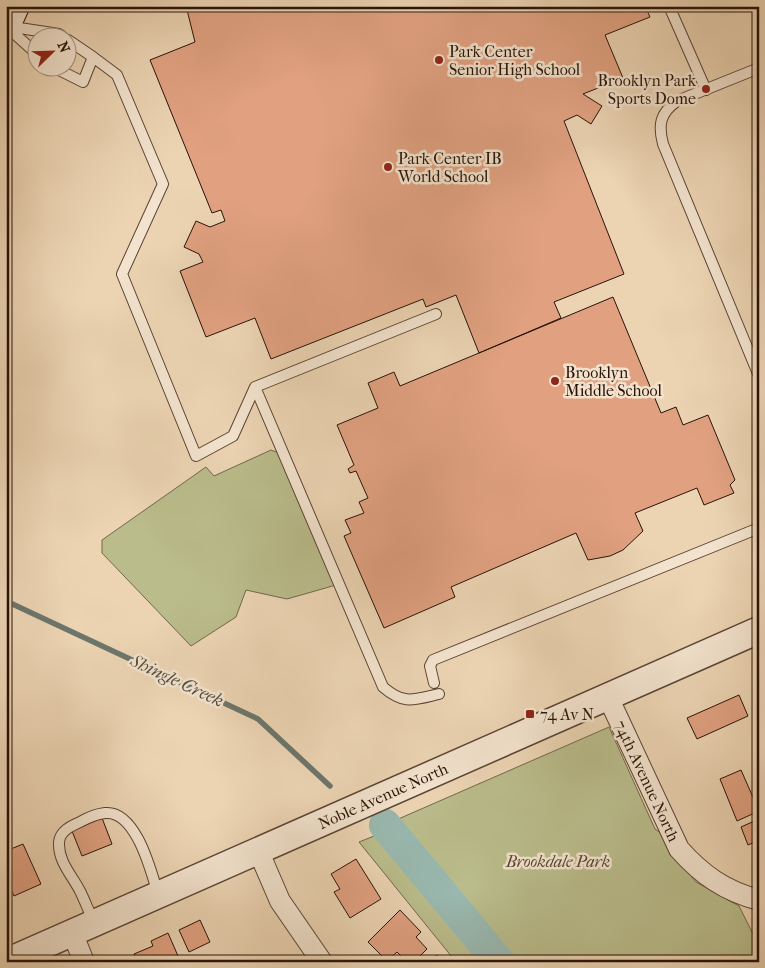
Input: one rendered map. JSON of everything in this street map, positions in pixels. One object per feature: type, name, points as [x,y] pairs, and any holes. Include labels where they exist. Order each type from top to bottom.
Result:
[{"type":"main road","points":[[6,26],[15,6]]},
{"type":"street","name":"Noble Avenue North","points":[[6,962],[759,630]]},
{"type":"street","name":"74th Avenue North","points":[[608,697],[679,849],[696,868],[716,884],[740,895],[759,900]]},
{"type":"street","points":[[258,850],[280,901],[322,962]]},
{"type":"street","points":[[83,927],[84,962]]},
{"type":"lane","points":[[669,6],[706,90]]},
{"type":"lane","points":[[6,26],[28,29]]},
{"type":"lane","points":[[6,26],[28,47]]},
{"type":"lane","points":[[78,47],[117,75],[163,184],[122,274],[196,456],[233,436],[255,387],[436,314]]},
{"type":"lane","points":[[75,78],[83,82],[93,57]]},
{"type":"lane","points":[[759,68],[678,102],[666,109],[661,119],[660,130],[663,144],[759,376]]},
{"type":"lane","points":[[255,387],[383,687],[396,698],[414,700],[438,694]]},
{"type":"lane","points":[[434,683],[430,666],[433,660],[759,528]]},
{"type":"lane","points":[[83,927],[80,890],[64,866],[59,843],[61,836],[68,828],[92,816],[105,813],[114,814],[133,831],[151,870],[158,894]]},
{"type":"green space","points":[[271,450],[287,456],[343,583],[287,599],[246,590],[236,617],[191,646],[102,553],[102,540],[206,467],[214,476]]},
{"type":"green space","name":"Brookdale Park","points":[[609,727],[655,829],[662,834],[677,859],[696,882],[739,906],[759,946],[759,962],[456,962],[359,842],[384,832],[380,827]]},
{"type":"building","name":"Park Center IB World School","points":[[186,6],[275,6],[277,9],[285,6],[645,6],[650,17],[605,35],[623,78],[583,94],[602,106],[591,124],[577,115],[564,121],[624,274],[554,302],[561,318],[479,353],[456,295],[426,307],[423,299],[271,359],[255,318],[206,337],[180,271],[203,262],[199,254],[184,247],[196,221],[210,227],[225,221],[221,210],[212,213],[150,60],[195,42]]},
{"type":"building","points":[[613,297],[661,413],[676,407],[683,425],[708,415],[735,480],[730,485],[734,493],[704,505],[697,488],[635,513],[643,531],[623,550],[610,556],[588,560],[576,533],[451,587],[455,597],[384,628],[344,536],[351,533],[345,520],[364,513],[359,502],[368,498],[356,471],[350,473],[348,469],[354,465],[337,425],[378,408],[368,383],[394,372],[400,386]]},
{"type":"building","points":[[739,695],[748,716],[697,739],[687,718]]},
{"type":"building","points":[[741,770],[759,811],[737,821],[720,779]]},
{"type":"building","points":[[102,818],[112,844],[82,856],[72,831]]},
{"type":"building","points":[[759,819],[759,840],[748,845],[741,827]]},
{"type":"building","points":[[23,844],[41,884],[14,896],[6,878],[6,851]]},
{"type":"building","points":[[356,859],[381,899],[350,918],[334,892],[340,889],[331,874]]},
{"type":"building","points":[[400,910],[421,932],[416,937],[427,949],[414,962],[407,962],[397,952],[387,961],[368,942]]},
{"type":"building","points":[[200,920],[210,942],[189,952],[179,930]]},
{"type":"building","points":[[168,933],[178,956],[166,962],[137,962],[134,954],[153,946],[151,941]]},
{"type":"building","points":[[437,955],[441,962],[427,962]]},
{"type":"waterway","name":"Shingle Creek","points":[[6,601],[258,719],[330,786]]},
{"type":"waterway","name":"Shingle Creek","points":[[385,825],[499,962]]},
{"type":"place","name":"Park Center Senior High School","points":[[439,60]]},
{"type":"place","name":"Brooklyn Park Sports Dome","points":[[706,89]]},
{"type":"place","name":"Park Center IB World School","points":[[388,167]]},
{"type":"place","name":"Brooklyn Middle School","points":[[555,381]]},
{"type":"place","name":"74 Av N","points":[[530,714]]}]
